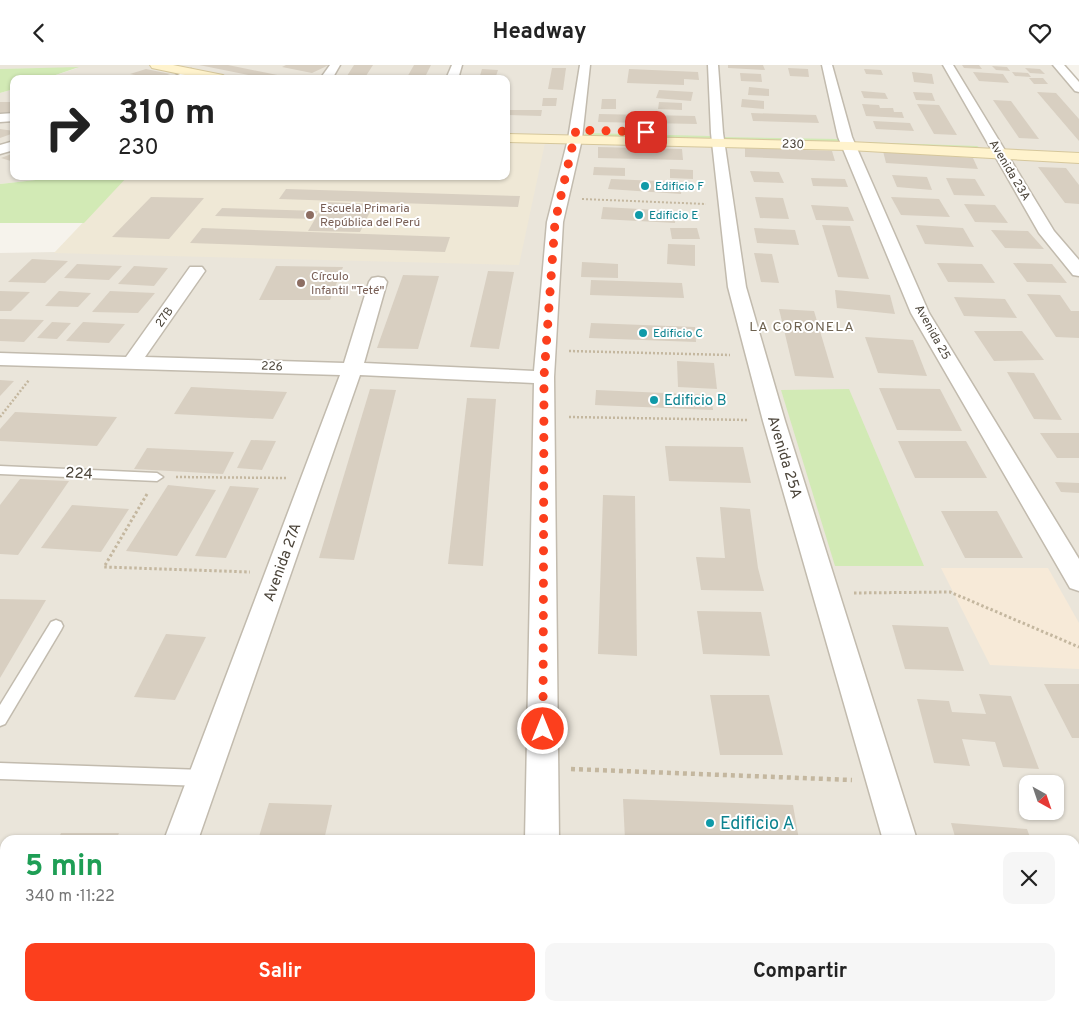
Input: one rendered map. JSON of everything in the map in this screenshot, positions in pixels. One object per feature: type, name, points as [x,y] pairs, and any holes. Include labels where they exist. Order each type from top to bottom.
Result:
[{"type":"street","points":[[156,65],[205,75]]},
{"type":"street","points":[[542,835],[544,377],[555,222],[575,135],[585,65]]},
{"type":"street","name":"Avenida 25A","points":[[713,65],[717,137],[737,287],[774,421],[899,835]]},
{"type":"street","name":"Avenida 25","points":[[827,65],[847,142],[920,313],[1079,581]]},
{"type":"street","name":"Avenida 23A","points":[[948,65],[1047,233],[1079,271]]},
{"type":"street","points":[[1058,65],[1079,89]]},
{"type":"street","points":[[184,75],[191,72]]},
{"type":"street","name":"230","points":[[510,129],[575,135]]},
{"type":"street","name":"230","points":[[510,138],[575,135],[717,137],[997,149],[1079,149]]},
{"type":"street","name":"230","points":[[997,149],[1079,158]]},
{"type":"street","name":"27B","points":[[132,362],[196,271]]},
{"type":"street","name":"Avenida 27A","points":[[183,835],[352,369],[378,282]]},
{"type":"street","name":"226","points":[[0,359],[352,369],[544,377]]},
{"type":"lane","name":"224","points":[[0,470],[157,477]]},
{"type":"lane","points":[[0,719],[56,626]]},
{"type":"lane","points":[[0,771],[203,778]]},
{"type":"path","points":[[560,198],[726,205]]},
{"type":"path","points":[[546,351],[756,355]]},
{"type":"path","points":[[0,417],[46,360]]},
{"type":"path","points":[[543,417],[774,421]]},
{"type":"path","points":[[278,573],[104,567],[157,477],[312,478]]},
{"type":"path","points":[[826,594],[950,592],[1079,647]]},
{"type":"path","points":[[543,767],[883,781]]},
{"type":"shaded area","points":[[0,65],[1052,65],[1079,94],[1079,835],[0,835],[0,253],[56,252],[482,180],[510,180],[510,75],[56,75],[77,68],[0,69]]},
{"type":"shaded area","points":[[10,90],[10,180],[36,180],[0,184],[0,93]]},
{"type":"shaded area","name":"Escuela Primaria República del Perú","points":[[510,143],[545,143],[519,265],[54,253],[123,180],[510,180]]},
{"type":"shaded area","points":[[941,568],[1048,568],[1079,623],[1079,669],[990,665]]},
{"type":"green space","points":[[79,67],[56,75],[10,75],[10,90],[0,93],[0,69]]},
{"type":"green space","points":[[586,133],[710,136],[711,138],[583,136]]},
{"type":"green space","points":[[722,137],[841,140],[838,142],[726,139]]},
{"type":"green space","points":[[862,143],[977,146],[982,149]]},
{"type":"green space","points":[[36,180],[124,180],[84,223],[0,223],[0,184]]},
{"type":"green space","points":[[849,389],[924,566],[835,566],[781,390]]},
{"type":"building","points":[[199,65],[228,65],[277,75],[248,75]]},
{"type":"building","points":[[286,65],[329,65],[312,73],[282,67]]},
{"type":"building","points":[[354,65],[373,65],[367,75],[348,75]]},
{"type":"building","points":[[414,65],[431,65],[426,75],[408,75]]},
{"type":"building","points":[[728,65],[763,65],[765,70],[728,68]]},
{"type":"building","points":[[962,65],[979,65],[982,69],[964,68]]},
{"type":"building","points":[[992,66],[1007,67],[1010,71],[996,70]]},
{"type":"building","points":[[552,68],[566,68],[563,90],[548,89]]},
{"type":"building","points":[[788,68],[808,69],[809,77],[790,76]]},
{"type":"building","points":[[1025,68],[1040,69],[1045,74],[1030,73]]},
{"type":"building","points":[[146,69],[170,74],[135,75],[130,74]]},
{"type":"building","points":[[482,69],[498,70],[496,75],[480,75]]},
{"type":"building","points":[[629,69],[698,72],[699,80],[684,79],[684,85],[627,83]]},
{"type":"building","points":[[864,69],[881,70],[883,75],[866,74]]},
{"type":"building","points":[[912,72],[932,74],[934,84],[914,82]]},
{"type":"building","points":[[973,72],[1003,74],[1009,83],[979,81]]},
{"type":"building","points":[[1012,72],[1028,73],[1031,77],[1015,76]]},
{"type":"building","points":[[740,73],[761,74],[762,82],[741,81]]},
{"type":"building","points":[[1029,78],[1043,78],[1048,84],[1034,84]]},
{"type":"building","points":[[749,87],[769,89],[769,96],[748,95]]},
{"type":"building","points":[[659,90],[693,92],[691,101],[656,98]]},
{"type":"building","points":[[861,91],[885,93],[888,99],[864,98]]},
{"type":"building","points":[[913,92],[932,93],[935,101],[916,100]]},
{"type":"building","points":[[1037,92],[1056,93],[1079,119],[1079,141]]},
{"type":"building","points":[[543,98],[557,98],[556,106],[542,106]]},
{"type":"building","points":[[602,99],[616,99],[616,109],[601,109]]},
{"type":"building","points":[[742,99],[764,101],[764,109],[741,107]]},
{"type":"building","points":[[993,100],[1011,101],[1039,139],[1019,138]]},
{"type":"building","points":[[0,102],[10,102],[10,113],[0,113]]},
{"type":"building","points":[[659,102],[682,103],[682,110],[658,109]]},
{"type":"building","points":[[862,104],[879,105],[880,108],[893,108],[894,112],[902,112],[904,118],[866,116]]},
{"type":"building","points":[[917,104],[939,105],[957,135],[934,134]]},
{"type":"building","points":[[510,110],[542,110],[541,116],[510,115]]},
{"type":"building","points":[[751,113],[816,115],[819,123],[753,121]]},
{"type":"building","points":[[599,114],[695,116],[697,124],[598,122]]},
{"type":"building","points":[[873,121],[910,123],[914,131],[876,129]]},
{"type":"building","points":[[0,129],[10,130],[10,134],[0,138]]},
{"type":"building","points":[[598,147],[682,149],[683,160],[598,158]]},
{"type":"building","points":[[745,148],[832,151],[835,161],[745,157]]},
{"type":"building","points":[[883,151],[973,158],[978,169],[886,163]]},
{"type":"building","points":[[10,155],[10,161],[1,158]]},
{"type":"building","points":[[594,167],[625,168],[625,176],[593,175]]},
{"type":"building","points":[[1038,167],[1066,168],[1079,185],[1079,204],[1065,203]]},
{"type":"building","points":[[670,169],[693,170],[693,179],[670,178]]},
{"type":"building","points":[[750,171],[779,172],[784,183],[754,182]]},
{"type":"building","points":[[892,175],[927,177],[932,190],[897,187]]},
{"type":"building","points":[[811,178],[845,179],[848,187],[813,186]]},
{"type":"building","points":[[946,178],[975,179],[985,196],[954,195]]},
{"type":"building","name":"Edificio F","points":[[611,179],[682,182],[681,194],[608,189]]},
{"type":"building","points":[[286,189],[520,196],[518,207],[279,199]]},
{"type":"building","points":[[151,197],[204,198],[169,239],[112,237]]},
{"type":"building","points":[[755,197],[783,198],[789,219],[760,218]]},
{"type":"building","points":[[891,197],[939,199],[950,217],[901,215]]},
{"type":"building","points":[[325,202],[374,204],[360,232],[308,231]]},
{"type":"building","points":[[964,204],[995,205],[1008,223],[975,222]]},
{"type":"building","points":[[811,205],[848,207],[854,221],[816,220]]},
{"type":"building","name":"Edificio E","points":[[603,207],[676,211],[675,223],[601,219]]},
{"type":"building","points":[[222,208],[318,211],[313,219],[215,216]]},
{"type":"building","points":[[822,225],[850,226],[869,279],[838,277]]},
{"type":"building","points":[[916,225],[963,228],[974,247],[925,244]]},
{"type":"building","points":[[202,228],[450,237],[445,252],[190,243]]},
{"type":"building","points":[[670,228],[697,228],[700,239],[672,239]]},
{"type":"building","points":[[754,228],[795,230],[799,245],[757,243]]},
{"type":"building","points":[[991,230],[1028,231],[1044,249],[1005,248]]},
{"type":"building","points":[[668,244],[695,245],[695,266],[667,264]]},
{"type":"building","points":[[754,253],[772,254],[779,283],[761,282]]},
{"type":"building","points":[[32,259],[68,261],[45,283],[8,282]]},
{"type":"building","points":[[582,262],[618,264],[618,278],[581,277]]},
{"type":"building","points":[[937,263],[982,264],[995,283],[948,282]]},
{"type":"building","points":[[1013,263],[1052,264],[1067,283],[1027,282]]},
{"type":"building","points":[[77,264],[122,266],[109,280],[64,278]]},
{"type":"building","points":[[134,266],[168,268],[154,286],[118,284]]},
{"type":"building","points":[[276,266],[343,267],[330,300],[259,300]]},
{"type":"building","points":[[488,271],[514,272],[499,349],[470,347]]},
{"type":"building","points":[[403,275],[439,276],[418,349],[377,348]]},
{"type":"building","points":[[591,280],[682,283],[684,298],[590,295]]},
{"type":"building","points":[[835,290],[890,295],[895,314],[837,308]]},
{"type":"building","points":[[0,291],[30,292],[11,311],[0,311]]},
{"type":"building","points":[[59,291],[91,293],[78,307],[45,306]]},
{"type":"building","points":[[110,291],[155,293],[138,313],[92,312]]},
{"type":"building","points":[[1027,294],[1060,295],[1071,311],[1079,311],[1079,338],[1056,337]]},
{"type":"building","points":[[954,297],[1005,299],[1017,318],[964,316]]},
{"type":"building","points":[[779,309],[814,311],[834,378],[795,376]]},
{"type":"building","points":[[0,319],[44,320],[24,342],[0,341]]},
{"type":"building","points":[[52,322],[71,323],[57,339],[37,338]]},
{"type":"building","points":[[83,322],[125,324],[109,343],[66,341]]},
{"type":"building","name":"Edificio C","points":[[591,323],[695,327],[696,342],[589,338]]},
{"type":"building","points":[[974,331],[1022,331],[1044,360],[994,361]]},
{"type":"building","points":[[865,337],[913,340],[927,376],[878,373]]},
{"type":"building","points":[[677,361],[714,363],[717,389],[678,387]]},
{"type":"building","points":[[1007,372],[1034,373],[1062,420],[1034,419]]},
{"type":"building","points":[[0,380],[14,381],[0,396]]},
{"type":"building","points":[[191,387],[287,392],[273,419],[174,414]]},
{"type":"building","points":[[879,388],[940,389],[962,431],[897,430]]},
{"type":"building","points":[[370,389],[396,390],[354,560],[319,558]]},
{"type":"building","name":"Edificio B","points":[[596,390],[711,395],[713,410],[595,405]]},
{"type":"building","points":[[467,398],[496,399],[483,566],[448,564]]},
{"type":"building","points":[[15,412],[117,417],[97,446],[0,441],[0,429]]},
{"type":"building","points":[[1040,433],[1079,433],[1079,458],[1057,458]]},
{"type":"building","points":[[251,440],[276,441],[262,470],[237,468]]},
{"type":"building","points":[[898,441],[966,441],[987,478],[915,478]]},
{"type":"building","points":[[665,446],[743,447],[751,483],[669,481]]},
{"type":"building","points":[[147,448],[234,452],[223,474],[134,469]]},
{"type":"building","points":[[20,479],[69,481],[18,555],[0,554],[0,505]]},
{"type":"building","points":[[1055,482],[1079,483],[1079,493],[1061,492]]},
{"type":"building","points":[[168,485],[216,490],[177,556],[126,551]]},
{"type":"building","points":[[230,486],[259,488],[226,558],[195,556]]},
{"type":"building","points":[[603,495],[635,496],[637,656],[598,654]]},
{"type":"building","points":[[72,505],[129,509],[101,552],[41,548]]},
{"type":"building","points":[[720,507],[750,509],[758,568],[764,591],[701,590],[696,557],[725,558]]},
{"type":"building","points":[[941,511],[997,511],[1023,558],[965,558]]},
{"type":"building","points":[[0,599],[46,600],[0,678]]},
{"type":"building","points":[[697,611],[761,612],[770,656],[703,654]]},
{"type":"building","points":[[892,625],[948,627],[964,671],[905,669]]},
{"type":"building","points":[[166,634],[206,637],[175,700],[134,697]]},
{"type":"building","points":[[1044,684],[1079,684],[1079,738],[1072,738]]},
{"type":"building","points":[[979,694],[1011,696],[1039,769],[1003,767],[995,742],[962,739],[970,766],[934,763],[917,699],[949,701],[952,712],[986,714]]},
{"type":"building","points":[[710,695],[769,695],[783,755],[720,755]]},
{"type":"building","name":"Edificio A","points":[[623,799],[793,805],[798,835],[625,835]]},
{"type":"building","points":[[269,803],[332,805],[325,835],[259,835]]},
{"type":"building","points":[[951,823],[1027,829],[1029,835],[955,835]]},
{"type":"building","points":[[61,833],[119,833],[118,835],[60,835]]},
{"type":"place","name":"Edificio F","points":[[645,186]]},
{"type":"place","name":"Escuela Primaria República del Perú","points":[[310,215]]},
{"type":"place","name":"Edificio E","points":[[639,215]]},
{"type":"place","name":"Círculo Infantil \"Teté\"","points":[[301,283]]},
{"type":"place","name":"Edificio C","points":[[643,333]]},
{"type":"place","name":"Edificio B","points":[[654,400]]},
{"type":"place","name":"Edificio A","points":[[710,823]]},
{"type":"district","name":"LA CORONELA","points":[[802,326]]},
{"type":"route","points":[[543,729],[543,417],[555,222],[576,130],[646,132]]}]
